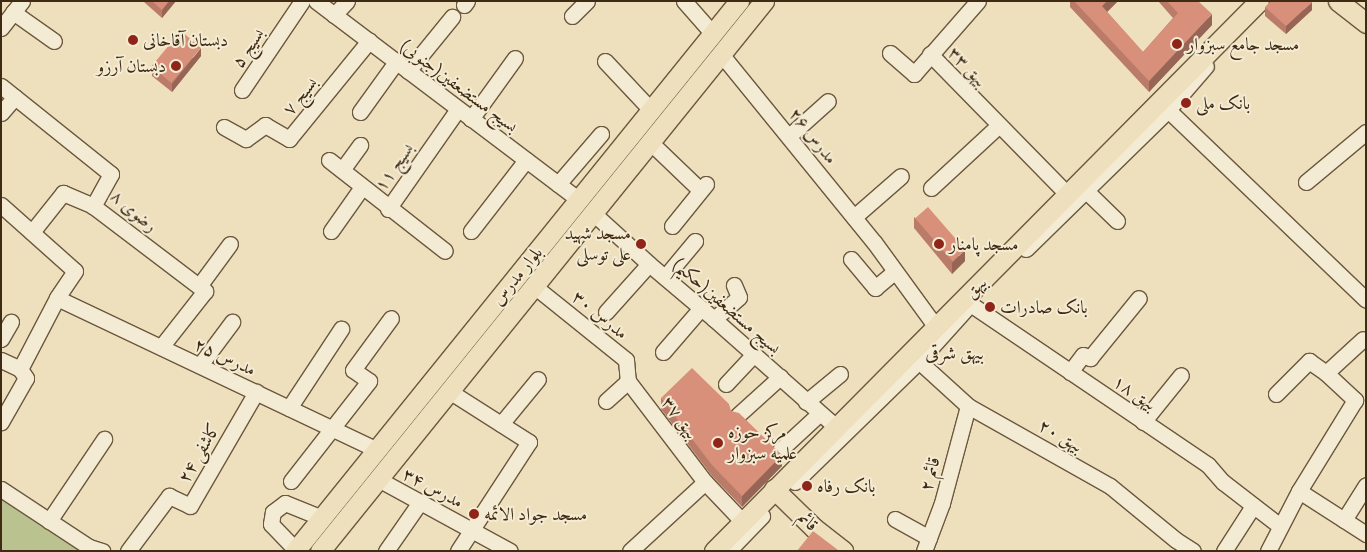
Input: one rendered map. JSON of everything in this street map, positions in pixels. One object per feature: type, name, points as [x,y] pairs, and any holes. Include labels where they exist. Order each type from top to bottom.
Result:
[{"type":"main road","name":"بلوار مدرس","points":[[296,550],[739,1]]},
{"type":"main road","name":"بلوار مدرس","points":[[320,551],[764,1]]},
{"type":"main road","name":"بیهق","points":[[714,551],[743,522],[778,493],[836,428],[915,357],[936,328],[966,302],[1260,1]]},
{"type":"main road","points":[[1338,1],[1366,23]]},
{"type":"main road","points":[[656,104],[676,110]]},
{"type":"main road","points":[[491,309],[506,321]]},
{"type":"main road","name":"قائم","points":[[778,493],[814,528],[843,551]]},
{"type":"street","name":"بسیج ۵","points":[[242,90],[302,1]]},
{"type":"street","name":"بسیج مستضعفین(جنوبی)","points":[[316,1],[579,200]]},
{"type":"street","points":[[334,15],[347,1]]},
{"type":"street","points":[[572,16],[587,1]]},
{"type":"street","points":[[684,1],[713,34]]},
{"type":"street","points":[[930,54],[978,1]]},
{"type":"street","points":[[1077,189],[1168,110],[1260,1]]},
{"type":"street","points":[[1,28],[17,7],[54,41]]},
{"type":"street","points":[[360,112],[452,17]]},
{"type":"street","name":"بسیج ۷","points":[[224,127],[246,139],[265,125],[289,139],[369,41]]},
{"type":"street","name":"بیهق ۳۳","points":[[890,53],[914,74],[930,54],[998,126],[1117,221]]},
{"type":"street","name":"مدرس ۲۶","points":[[721,54],[874,242],[936,328]]},
{"type":"street","points":[[472,119],[515,58]]},
{"type":"street","points":[[605,62],[656,104]]},
{"type":"street","name":"رضوی ۸","points":[[1,86],[111,174],[94,206],[199,286]]},
{"type":"street","points":[[1,113],[15,97]]},
{"type":"street","points":[[789,136],[828,101]]},
{"type":"street","name":"بسیج ۱۱","points":[[329,160],[388,209],[458,109]]},
{"type":"street","points":[[1168,110],[1366,300]]},
{"type":"street","points":[[931,188],[998,126]]},
{"type":"street","points":[[1306,182],[1366,132]]},
{"type":"street","points":[[558,184],[601,134]]},
{"type":"street","points":[[650,142],[703,187],[672,226]]},
{"type":"street","points":[[342,170],[360,145]]},
{"type":"street","points":[[471,231],[526,160]]},
{"type":"street","points":[[854,217],[901,176]]},
{"type":"street","points":[[332,231],[362,187]]},
{"type":"street","points":[[32,232],[63,193],[94,206]]},
{"type":"street","points":[[1,204],[75,271],[57,298],[20,369]]},
{"type":"street","points":[[388,209],[445,251]]},
{"type":"street","name":"بسیج مستضعفین(حکیم)","points":[[593,212],[648,264],[714,319],[836,428]]},
{"type":"street","points":[[665,278],[695,241]]},
{"type":"street","points":[[161,347],[205,291],[199,286],[230,244]]},
{"type":"street","points":[[851,259],[875,288],[895,271]]},
{"type":"street","points":[[606,312],[648,264]]},
{"type":"street","points":[[714,319],[740,297],[734,285]]},
{"type":"street","name":"مدرس ۳۰","points":[[534,286],[626,360],[628,381]]},
{"type":"street","name":"مدرس ۲۵","points":[[57,298],[377,450]]},
{"type":"street","points":[[1070,372],[1083,354],[1090,358],[1139,298]]},
{"type":"street","points":[[728,551],[778,493],[915,357],[966,302]]},
{"type":"street","name":"بیهق ۱۸","points":[[966,302],[1208,465],[1224,482],[1280,526]]},
{"type":"street","points":[[663,352],[701,308]]},
{"type":"street","points":[[291,481],[369,381],[353,370],[391,318]]},
{"type":"street","points":[[1,339],[11,322]]},
{"type":"street","points":[[200,365],[232,322]]},
{"type":"street","points":[[289,408],[341,329]]},
{"type":"street","points":[[1326,373],[1363,339]]},
{"type":"street","points":[[726,384],[754,354]]},
{"type":"street","name":"بیهق ۲۰","points":[[915,357],[968,406],[1110,486],[1191,550]]},
{"type":"street","points":[[1,360],[20,369],[26,378],[1,422]]},
{"type":"street","points":[[1268,551],[1300,491],[1355,400],[1326,373],[1309,361],[1276,394]]},
{"type":"street","points":[[806,402],[840,374]]},
{"type":"street","points":[[1143,422],[1181,376]]},
{"type":"street","points":[[738,415],[780,377]]},
{"type":"street","points":[[501,424],[538,378]]},
{"type":"street","points":[[606,401],[628,381]]},
{"type":"street","name":"بیهق ۳۷","points":[[628,381],[705,482],[743,522]]},
{"type":"street","points":[[449,391],[529,442],[470,529],[458,551]]},
{"type":"street","name":"کاشفی ۲۴","points":[[128,551],[169,496],[190,506],[256,392]]},
{"type":"street","name":"قائم ۲","points":[[927,544],[942,503],[968,406]]},
{"type":"street","points":[[780,450],[819,414]]},
{"type":"street","points":[[49,521],[104,439]]},
{"type":"street","name":"مدرس ۳۴","points":[[378,479],[510,551]]},
{"type":"street","points":[[630,551],[705,482]]},
{"type":"street","points":[[1344,520],[1366,485]]},
{"type":"street","points":[[1,489],[89,547],[102,551]]},
{"type":"street","points":[[1300,491],[1366,534]]},
{"type":"street","points":[[386,551],[420,502]]},
{"type":"street","points":[[296,550],[271,524],[274,512],[285,503],[322,518]]},
{"type":"street","points":[[1224,551],[1254,506]]},
{"type":"street","points":[[895,519],[927,544]]},
{"type":"green space","points":[[1,491],[94,551],[1,551]]},
{"type":"building","points":[[152,1],[169,1],[162,10]]},
{"type":"building","name":"مسجد جامع سبزوار","points":[[1074,1],[1107,1],[1102,6],[1143,52],[1178,13],[1167,1],[1198,1],[1212,14],[1149,81]]},
{"type":"building","points":[[1271,1],[1312,2],[1286,26],[1265,7]]},
{"type":"building","name":"دبستان آرزو","points":[[181,31],[201,48],[171,83],[151,66]]},
{"type":"building","points":[[928,207],[965,250],[953,261],[915,218]]},
{"type":"building","name":"مرکز حوزه علمیه سبزوار","points":[[692,368],[729,404],[731,411],[739,413],[782,455],[742,496],[712,465],[661,398]]},
{"type":"building","points":[[813,531],[838,550],[797,551]]},
{"type":"place","name":"دبستان آقاخانی","points":[[133,40]]},
{"type":"place","name":"مسجد جامع سبزوار","points":[[1177,44]]},
{"type":"place","name":"دبستان آرزو","points":[[176,66]]},
{"type":"place","name":"بانک ملی","points":[[1186,103]]},
{"type":"place","name":"مسجد شهید علی توسلی","points":[[641,244]]},
{"type":"place","name":"مسجد پامنار","points":[[939,244]]},
{"type":"place","name":"بانک صادرات","points":[[990,307]]},
{"type":"place","name":"مرکز حوزه علمیه سبزوار","points":[[718,443]]},
{"type":"place","name":"بانک رفاه","points":[[807,486]]},
{"type":"place","name":"مسجد جواد الائمه","points":[[474,514]]},
{"type":"district","name":"بیهق شرقی","points":[[955,353]]}]
